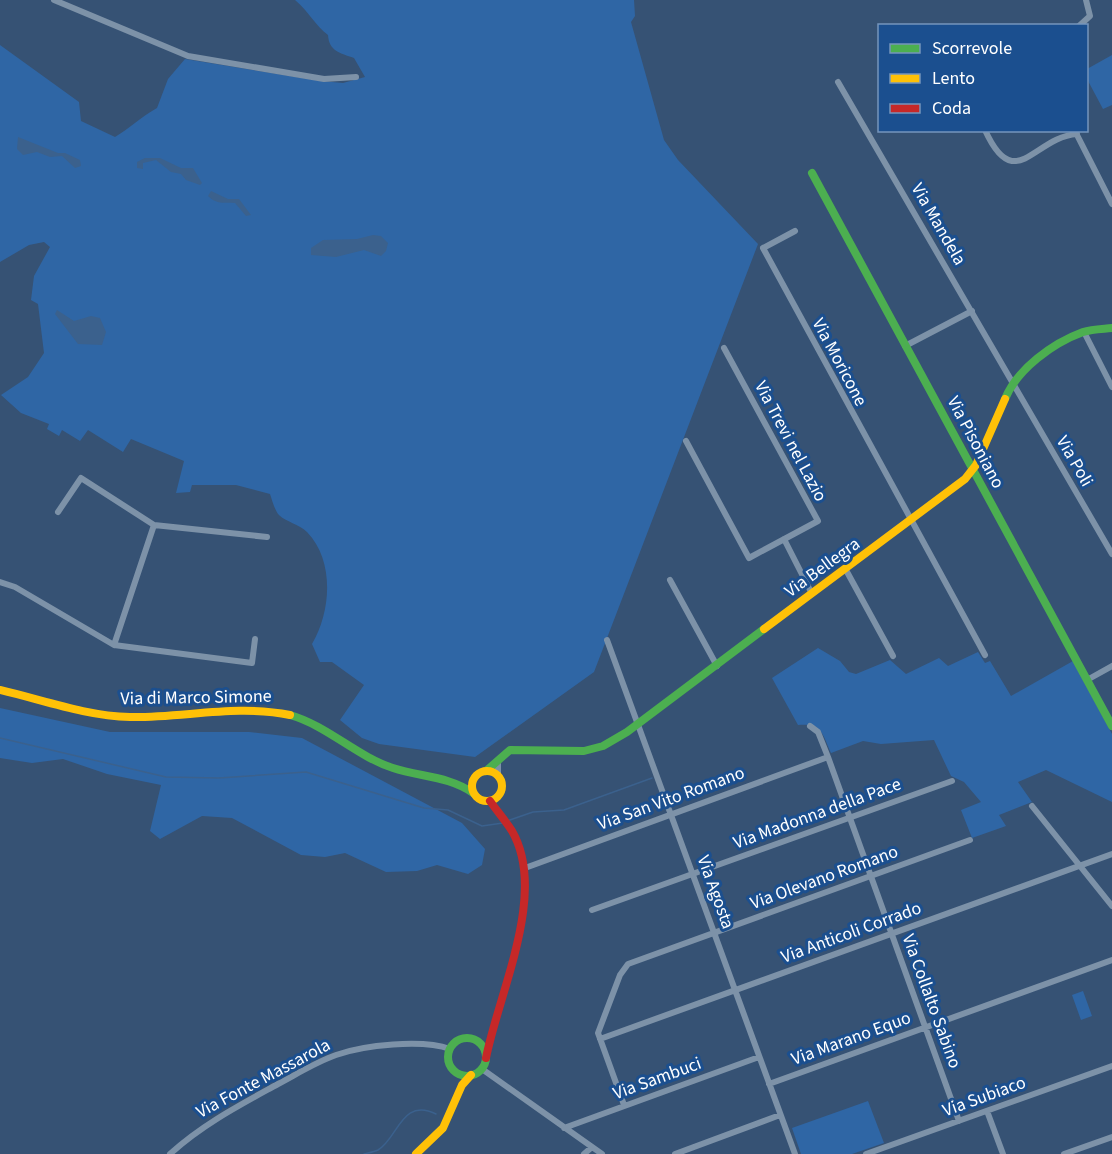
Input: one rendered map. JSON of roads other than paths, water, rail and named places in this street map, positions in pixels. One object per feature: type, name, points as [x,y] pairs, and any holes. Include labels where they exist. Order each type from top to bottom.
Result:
[{"type":"street","points":[[54,0],[188,56],[324,79],[356,76]]},
{"type":"street","points":[[1081,24],[1090,16],[1086,0]]},
{"type":"street","name":"Via Mandela","points":[[838,82],[1013,382]]},
{"type":"street","points":[[987,132],[997,154],[1011,161],[1029,157],[1060,136],[1076,132],[1112,204]]},
{"type":"street","name":"Via Pisoniano","points":[[812,173],[1112,726]]},
{"type":"street","name":"Via Moricone","points":[[795,231],[763,248],[911,522]]},
{"type":"street","points":[[906,346],[972,311]]},
{"type":"street","name":"Via Bellegra","points":[[486,771],[506,752],[515,749],[574,751],[592,749],[615,739],[638,724],[911,522],[973,470],[1013,382],[1032,363],[1084,332],[1112,328]]},
{"type":"street","points":[[1084,332],[1112,387]]},
{"type":"street","name":"Via Trevi nel Lazio","points":[[686,441],[749,558],[818,521],[724,348]]},
{"type":"street","name":"Via Poli","points":[[1013,382],[1112,554]]},
{"type":"street","points":[[58,512],[81,478],[154,525],[267,537]]},
{"type":"street","points":[[911,522],[985,656]]},
{"type":"street","points":[[114,645],[154,525]]},
{"type":"street","points":[[784,539],[812,594]]},
{"type":"street","points":[[846,570],[893,656]]},
{"type":"street","points":[[670,580],[717,666]]},
{"type":"street","points":[[0,582],[15,586],[114,645],[252,663],[255,639]]},
{"type":"street","name":"Via Agosta","points":[[607,640],[795,1154]]},
{"type":"street","points":[[1087,680],[1112,666]]},
{"type":"street","name":"Via di Marco Simone","points":[[0,690],[124,716],[246,711],[288,714],[312,723],[382,764],[405,772],[452,782],[473,793]]},
{"type":"street","name":"Via Collalto Sabino","points":[[810,726],[818,732],[828,757],[958,1121]]},
{"type":"street","name":"Via San Vito Romano","points":[[525,868],[828,757]]},
{"type":"street","points":[[416,1154],[443,1128],[459,1092],[471,1075],[482,1069],[493,1020],[522,927],[527,902],[525,868],[504,816],[498,761]]},
{"type":"street","points":[[498,776],[486,771],[477,775],[472,783],[473,793],[480,800],[490,801],[504,816]]},
{"type":"street","name":"Via di Marco Simone","points":[[452,782],[477,775]]},
{"type":"street","name":"Via Madonna della Pace","points":[[592,910],[952,781]]},
{"type":"street","points":[[490,801],[501,792]]},
{"type":"street","points":[[1032,806],[1112,906]]},
{"type":"street","name":"Via Olevano Romano","points":[[600,1039],[600,1027],[626,966],[635,960],[970,840]]},
{"type":"street","name":"Via Anticoli Corrado","points":[[600,1039],[1112,854]]},
{"type":"street","name":"Via Marano Equo","points":[[769,1084],[1112,960]]},
{"type":"street","points":[[459,1092],[458,1080],[449,1062],[450,1049],[458,1041],[480,1037],[493,1020]]},
{"type":"street","points":[[473,1039],[483,1046],[486,1058]]},
{"type":"street","points":[[600,1039],[624,1105]]},
{"type":"street","name":"Via Fonte Massarola","points":[[170,1154],[194,1133],[221,1115],[334,1055],[358,1049],[404,1045],[431,1044],[450,1049]]},
{"type":"street","name":"Via Sambuci","points":[[564,1128],[759,1057]]},
{"type":"street","name":"Via Subiaco","points":[[866,1154],[1112,1066]]},
{"type":"street","points":[[482,1069],[602,1154]]},
{"type":"street","points":[[454,1070],[471,1075]]},
{"type":"street","points":[[987,1111],[1004,1154]]},
{"type":"street","points":[[675,1154],[780,1115]]},
{"type":"street","points":[[1064,1154],[1112,1137]]},
{"type":"street","points":[[584,1154],[592,1147]]},
{"type":"waterway","points":[[0,738],[166,777],[219,778],[306,772],[424,808],[448,810],[482,826],[503,823]]},
{"type":"waterway","points":[[507,821],[533,812],[564,810],[652,778]]},
{"type":"waterway","points":[[364,1154],[378,1150],[385,1145],[401,1122],[415,1111],[424,1110],[436,1114]]}]
